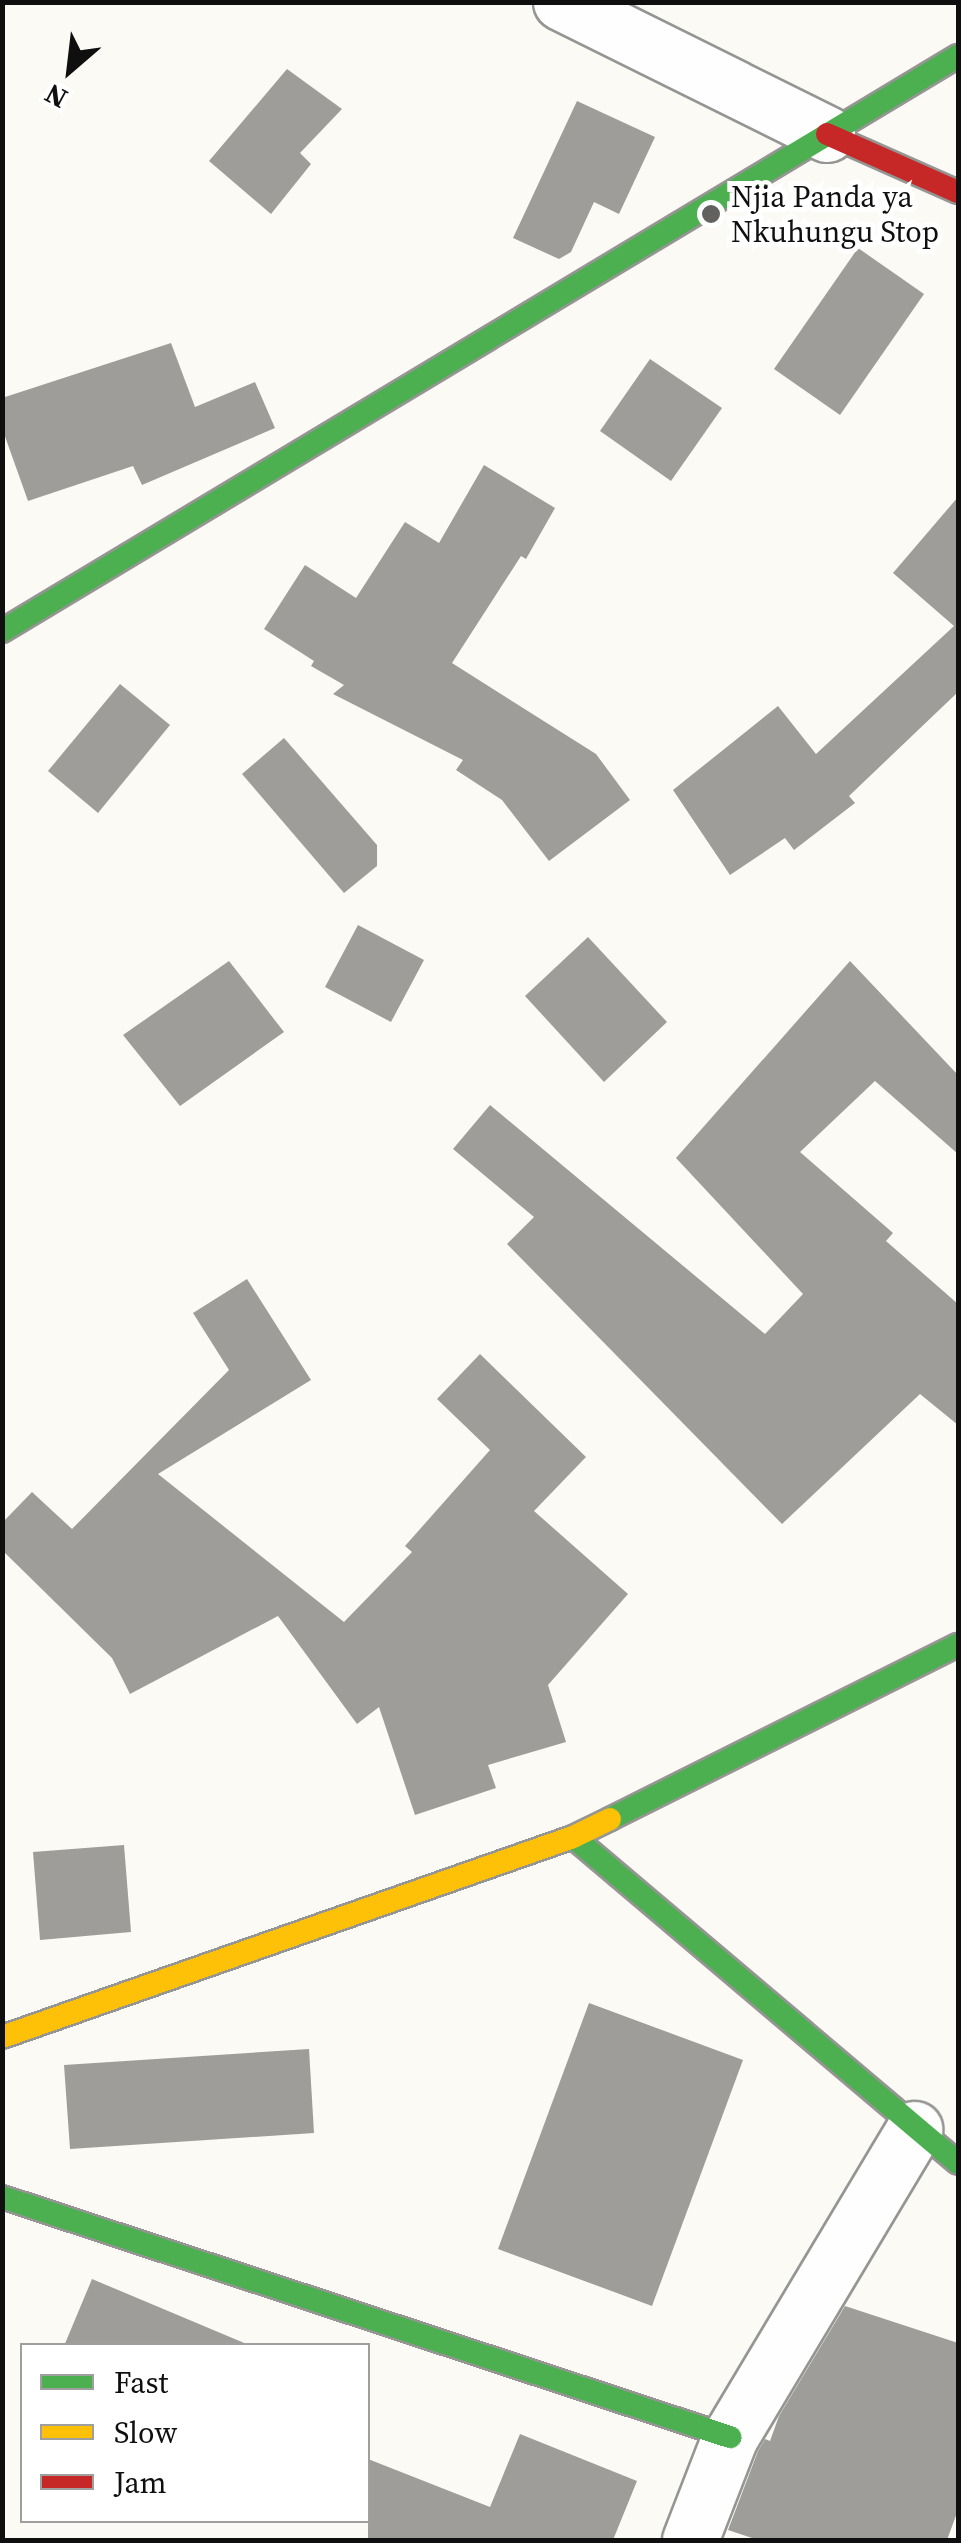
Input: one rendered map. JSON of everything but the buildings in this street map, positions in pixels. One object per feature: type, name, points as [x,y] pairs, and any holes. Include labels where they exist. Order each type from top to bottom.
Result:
[{"type":"street","points":[[561,2],[827,134],[958,192]]},
{"type":"street","points":[[2,632],[958,56]]},
{"type":"street","points":[[2,2038],[574,1837],[958,1645]]},
{"type":"street","points":[[574,1837],[958,2163]]},
{"type":"street","points":[[690,2540],[730,2438],[914,2129]]},
{"type":"street","points":[[2,2197],[730,2438]]},
{"type":"traffic: fast","points":[[2,631],[958,56]]},
{"type":"traffic: fast","points":[[610,1819],[958,1645]]},
{"type":"traffic: fast","points":[[573,1837],[958,2163]]},
{"type":"traffic: fast","points":[[2,2197],[730,2437]]},
{"type":"traffic: slow","points":[[2,2037],[573,1837],[610,1819]]},
{"type":"traffic: jam","points":[[827,134],[958,192]]},
{"type":"place","name":"Njia Panda ya Nkuhungu Stop","points":[[711,214]]}]
